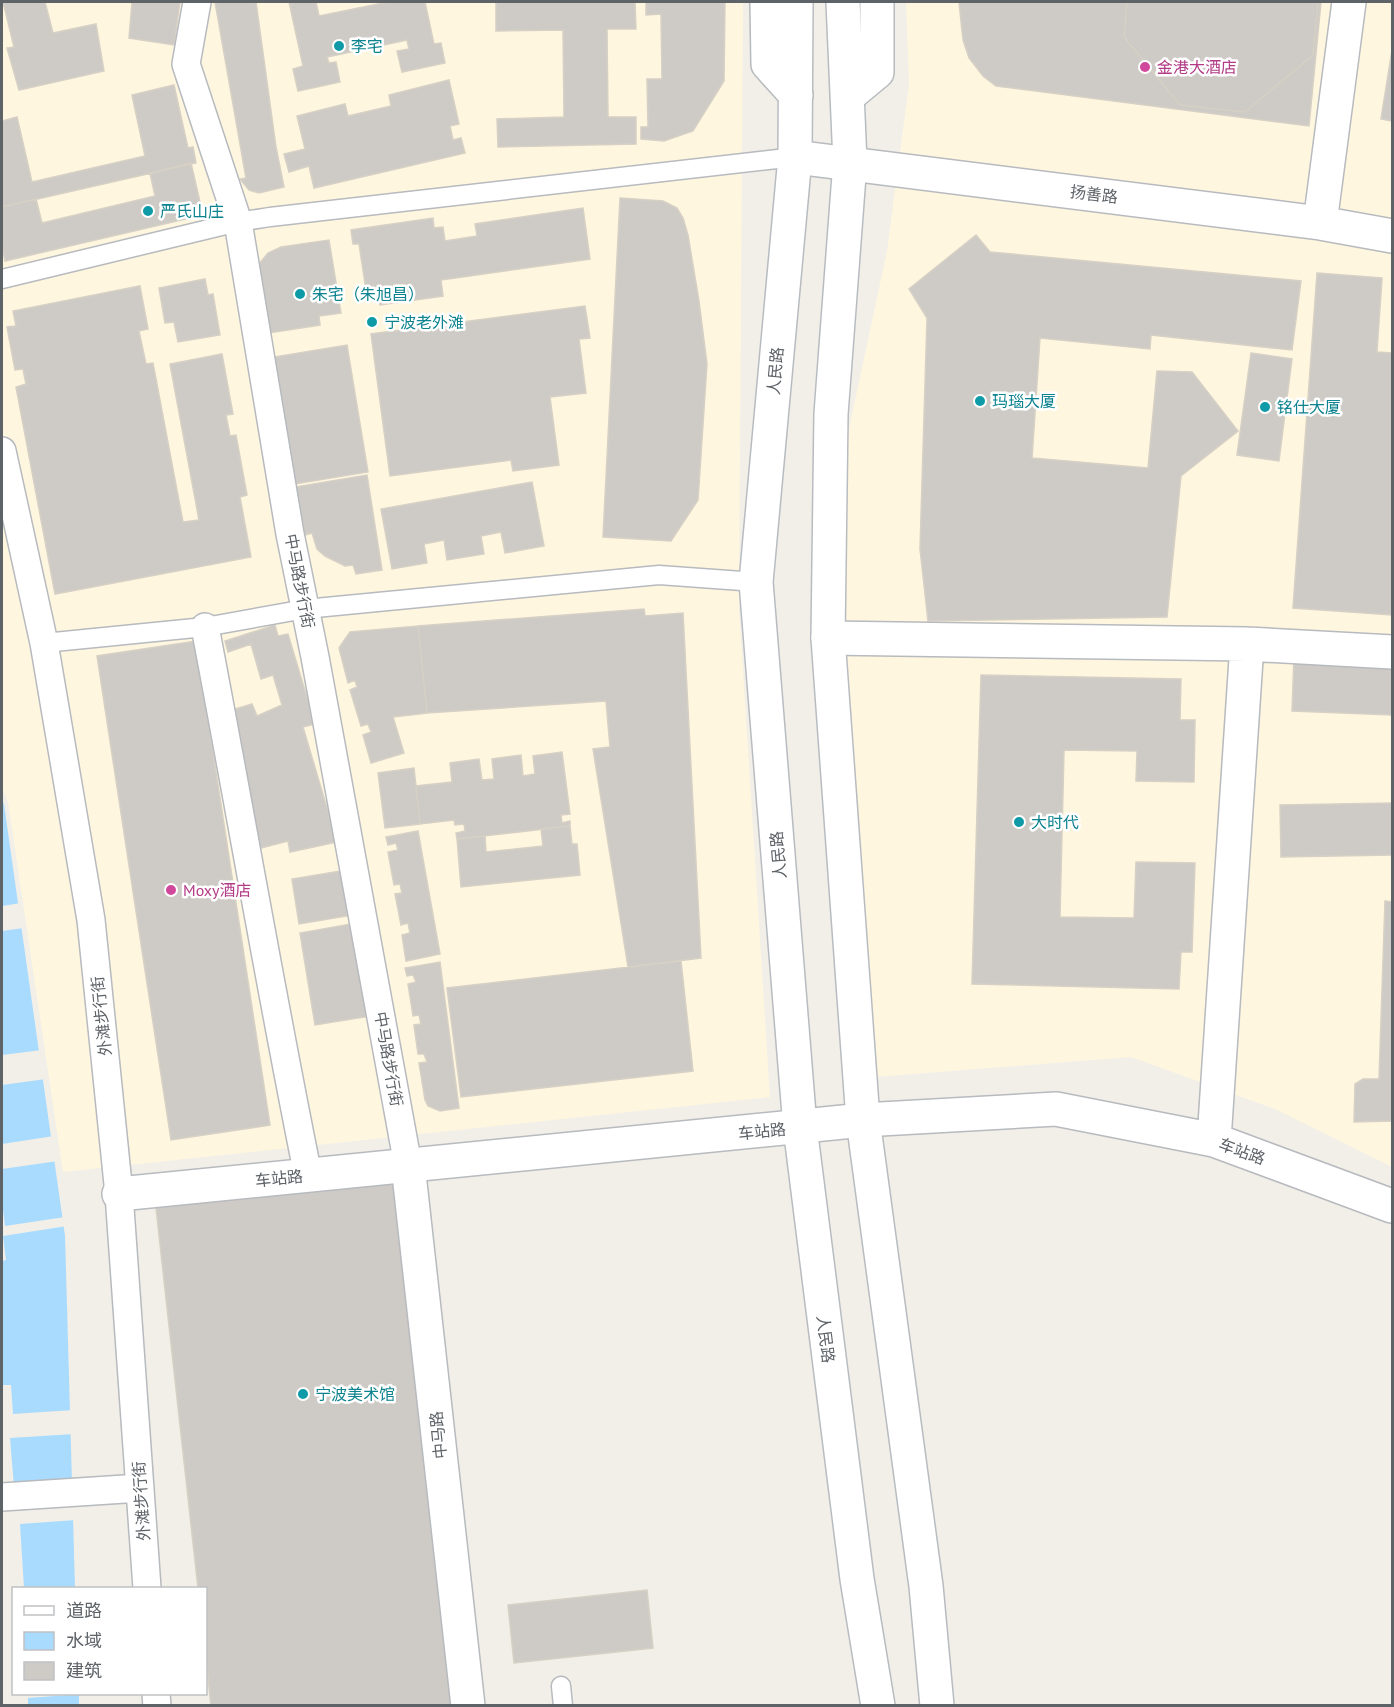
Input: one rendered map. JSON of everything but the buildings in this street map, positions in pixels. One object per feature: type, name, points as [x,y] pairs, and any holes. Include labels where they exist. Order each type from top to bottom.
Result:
[{"type":"street","name":"中马路步行街","points":[[197,2],[186,64],[238,222],[290,534],[315,657],[408,1166]]},
{"type":"street","points":[[767,2],[768,64],[796,95]]},
{"type":"street","name":"人民路","points":[[796,2],[795,157],[756,582],[800,1127],[857,1579],[878,1706]]},
{"type":"street","points":[[843,2],[850,162],[831,414],[828,638],[863,1120],[926,1586],[937,1706]]},
{"type":"street","points":[[848,96],[877,72],[877,2]]},
{"type":"street","points":[[1320,223],[1349,2]]},
{"type":"street","name":"扬善路","points":[[795,157],[850,162],[1320,223],[1392,236]]},
{"type":"street","name":"外滩步行街","points":[[2,451],[44,643],[91,920],[119,1194],[147,1587]]},
{"type":"street","points":[[205,627],[283,1052],[308,1175]]},
{"type":"street","points":[[828,638],[1247,644],[1392,652]]},
{"type":"street","points":[[1214,1140],[1247,644]]},
{"type":"street","name":"车站路","points":[[119,1194],[863,1120],[1056,1109],[1214,1140],[1392,1206]]},
{"type":"street","name":"中马路","points":[[408,1166],[468,1706]]},
{"type":"street","points":[[2,1497],[140,1488]]},
{"type":"lane","points":[[2,279],[238,222],[795,157]]},
{"type":"lane","points":[[44,643],[205,627],[305,609],[659,576],[756,582]]},
{"type":"lane","points":[[561,1686],[562,1706]]},
{"type":"shaded area","name":"宁波老外滩","points":[[2,2],[743,2],[739,608],[770,1097],[63,1172],[8,802],[2,788]]},
{"type":"shaded area","points":[[906,2],[1392,2],[1392,1167],[1275,1109],[1131,1057],[875,1077],[842,663],[844,452],[887,251],[909,84]]},
{"type":"water","points":[[2,800],[65,1236],[75,1587],[12,1587],[12,1695],[79,1695],[79,1705],[2,1705]]},
{"type":"pier","points":[[21,903],[24,928],[2,931],[2,906]]},
{"type":"pier","points":[[42,1050],[46,1079],[2,1085],[2,1055]]},
{"type":"pier","points":[[54,1136],[58,1161],[2,1169],[2,1144]]},
{"type":"pier","points":[[2,1201],[5,1226],[65,1217],[67,1226],[3,1236],[6,1260],[2,1261]]},
{"type":"pier","points":[[2,1385],[11,1385],[13,1414],[73,1410],[74,1434],[10,1438],[14,1486],[75,1482],[76,1520],[20,1524],[24,1587],[12,1587],[12,1695],[68,1695],[28,1698],[28,1706],[2,1705]]},
{"type":"place","name":"李宅","points":[[339,46]]},
{"type":"place","name":"金港大酒店","points":[[1145,67]]},
{"type":"place","name":"严氏山庄","points":[[148,211]]},
{"type":"place","name":"朱宅（朱旭昌）","points":[[300,294]]},
{"type":"place","name":"宁波老外滩","points":[[372,322]]},
{"type":"place","name":"玛瑙大厦","points":[[980,401]]},
{"type":"place","name":"铭仕大厦","points":[[1265,407]]},
{"type":"place","name":"大时代","points":[[1019,822]]},
{"type":"place","name":"Moxy酒店","points":[[171,890]]},
{"type":"place","name":"宁波美术馆","points":[[303,1394]]}]
